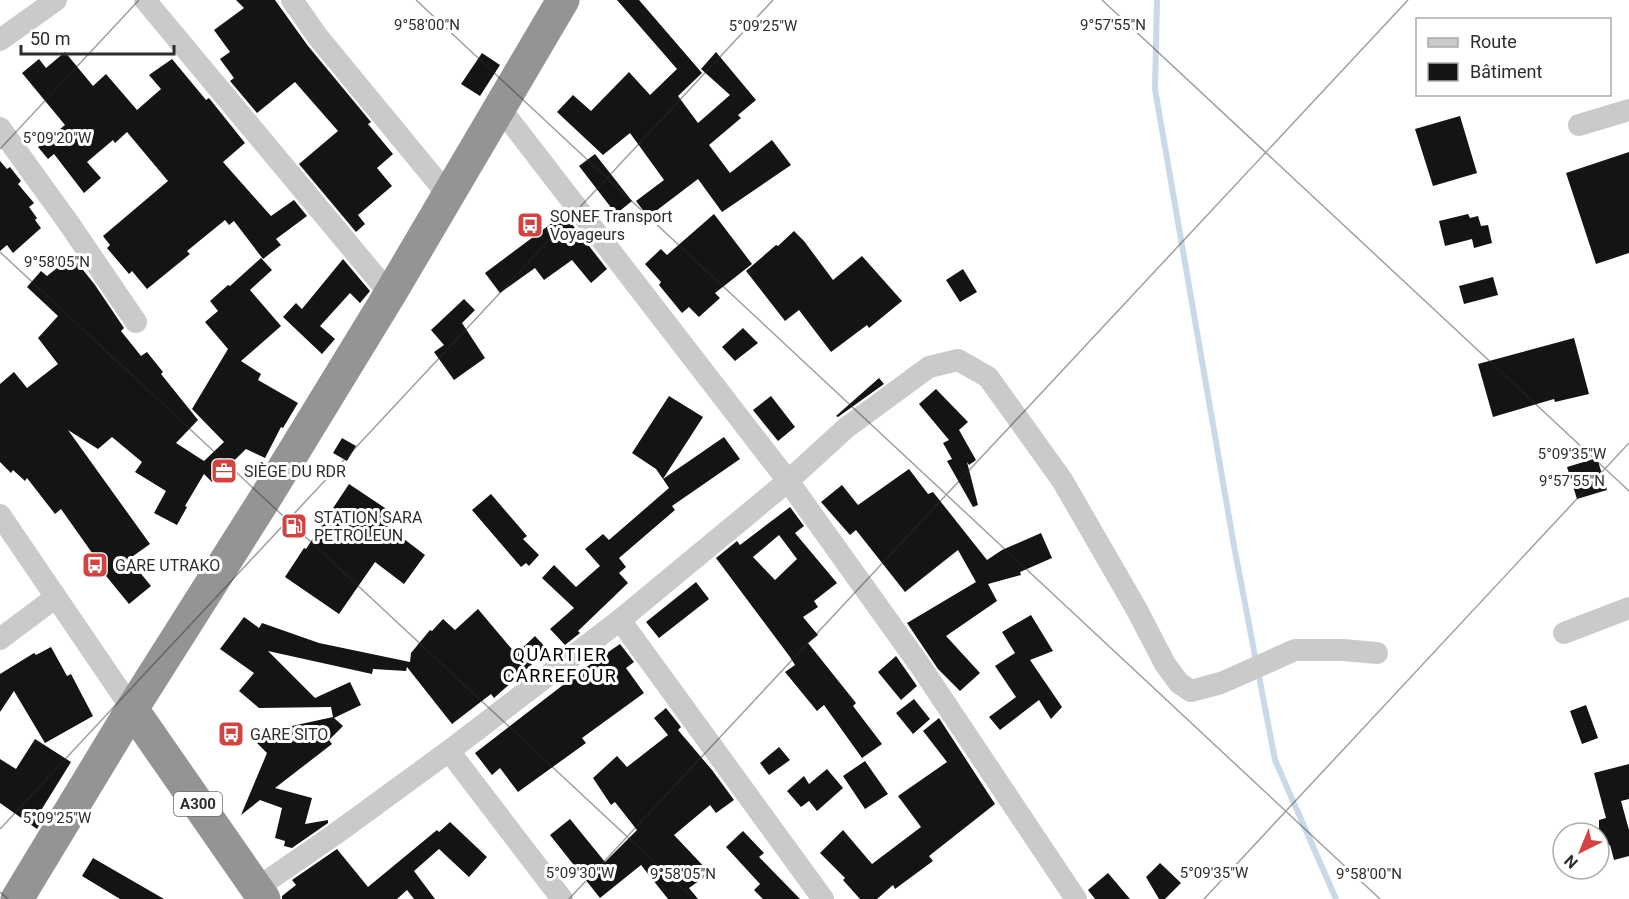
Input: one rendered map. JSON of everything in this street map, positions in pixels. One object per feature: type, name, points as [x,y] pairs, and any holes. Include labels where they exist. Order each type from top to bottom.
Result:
[{"type":"highway","points":[[17,899],[132,709],[266,497],[390,294],[562,0]]},
{"type":"highway","name":"A300","points":[[132,709],[261,893]]},
{"type":"street","points":[[0,40],[56,0]]},
{"type":"street","points":[[145,0],[390,294]]},
{"type":"street","points":[[292,0],[318,37],[448,195]]},
{"type":"street","points":[[500,108],[789,481],[919,664],[1076,899]]},
{"type":"street","points":[[1580,125],[1629,110]]},
{"type":"street","points":[[0,128],[136,322]]},
{"type":"street","points":[[261,893],[334,835],[620,620],[789,481],[846,428],[929,367],[958,360],[988,377],[1062,480],[1137,610],[1165,664],[1179,683],[1191,691],[1221,683],[1295,650],[1377,653]]},
{"type":"street","points":[[0,514],[132,709]]},
{"type":"street","points":[[0,639],[56,597]]},
{"type":"street","points":[[1564,633],[1629,608]]},
{"type":"street","points":[[620,620],[823,899]]},
{"type":"street","points":[[448,751],[562,899]]},
{"type":"building","points":[[236,0],[275,0],[308,46],[371,122],[368,124],[393,154],[377,168],[392,186],[358,215],[365,224],[356,232],[299,164],[338,131],[295,82],[257,113],[230,81],[234,78],[220,59],[230,52],[214,30],[244,8]]},
{"type":"building","points":[[617,0],[639,0],[702,73],[678,96],[698,123],[730,95],[701,69],[716,52],[756,100],[738,115],[741,118],[709,145],[730,173],[772,140],[791,165],[722,212],[698,179],[648,217],[636,201],[664,180],[630,133],[603,155],[557,112],[573,95],[591,111],[629,72],[650,95],[677,69]]},
{"type":"building","points":[[65,52],[93,86],[106,74],[137,110],[161,89],[149,75],[172,59],[206,100],[209,98],[245,143],[223,162],[271,216],[294,200],[307,216],[276,239],[281,245],[263,259],[234,221],[229,225],[225,220],[187,251],[190,254],[147,289],[132,271],[129,274],[107,248],[110,245],[103,236],[168,181],[127,132],[115,143],[113,140],[87,162],[101,178],[84,193],[54,154],[48,159],[38,147],[65,125],[22,73],[39,59],[46,68]]},
{"type":"building","points":[[482,53],[500,65],[480,96],[461,84]]},
{"type":"building","points":[[1460,116],[1477,173],[1433,186],[1415,129]]},
{"type":"building","points":[[1629,152],[1629,253],[1596,264],[1566,173]]},
{"type":"building","points":[[595,154],[632,201],[616,214],[579,166]]},
{"type":"building","points":[[0,161],[7,169],[10,167],[21,181],[18,184],[34,203],[29,207],[41,228],[13,253],[7,245],[0,251]]},
{"type":"building","points":[[564,214],[607,269],[591,283],[572,260],[544,280],[535,268],[500,293],[485,273]]},
{"type":"building","points":[[714,214],[752,264],[715,293],[720,298],[699,317],[689,307],[682,313],[659,285],[661,282],[645,264],[661,249],[667,255]]},
{"type":"building","points":[[1468,214],[1470,218],[1478,216],[1481,226],[1488,225],[1492,243],[1474,248],[1472,239],[1445,246],[1439,221]]},
{"type":"building","points":[[794,231],[833,280],[862,256],[902,301],[869,328],[867,325],[831,352],[799,310],[785,321],[746,271]]},
{"type":"building","points":[[72,256],[124,328],[121,331],[141,356],[147,352],[163,372],[161,374],[198,420],[176,443],[204,461],[224,442],[192,409],[228,349],[205,322],[218,311],[210,301],[261,258],[272,270],[250,290],[281,326],[241,361],[261,374],[258,380],[298,403],[283,428],[281,427],[265,458],[246,449],[212,482],[204,474],[185,506],[187,507],[177,525],[154,513],[166,491],[135,472],[142,462],[112,437],[98,449],[68,430],[150,544],[129,559],[151,586],[129,604],[93,560],[95,557],[61,509],[55,514],[27,478],[25,481],[13,470],[11,473],[0,462],[0,384],[14,372],[27,388],[58,364],[38,338],[58,316],[27,287],[41,271],[47,276]]},
{"type":"building","points":[[343,259],[370,291],[360,303],[350,293],[320,326],[335,339],[322,354],[283,317],[296,303],[302,309]]},
{"type":"building","points":[[963,269],[977,292],[960,302],[946,280]]},
{"type":"building","points":[[1493,277],[1498,295],[1464,304],[1459,286]]},
{"type":"building","points":[[464,299],[475,310],[462,323],[485,358],[454,380],[434,352],[444,345],[431,330]]},
{"type":"building","points":[[743,328],[758,343],[735,361],[722,347]]},
{"type":"building","points":[[1574,338],[1589,394],[1555,402],[1554,399],[1493,417],[1478,364]]},
{"type":"building","points":[[879,378],[884,384],[838,417],[836,416]]},
{"type":"building","points":[[936,389],[968,422],[959,430],[976,460],[969,465],[967,462],[978,505],[973,507],[947,461],[952,459],[943,443],[949,440],[919,404]]},
{"type":"building","points":[[669,396],[703,417],[663,479],[656,469],[632,453]]},
{"type":"building","points":[[771,396],[795,427],[778,441],[753,410]]},
{"type":"building","points":[[724,437],[740,459],[672,506],[675,510],[619,558],[626,567],[619,573],[628,583],[578,631],[580,633],[565,645],[550,629],[574,608],[542,578],[554,565],[576,587],[600,566],[585,549],[603,534],[609,540],[669,488],[663,479]]},
{"type":"building","points":[[342,438],[356,446],[347,461],[333,453]]},
{"type":"building","points":[[1597,458],[1607,490],[1577,499],[1567,467]]},
{"type":"building","points":[[909,469],[928,494],[933,492],[987,560],[1002,550],[1041,533],[1052,558],[1020,572],[1021,575],[988,584],[997,601],[946,636],[980,673],[960,691],[938,669],[907,623],[976,582],[958,550],[905,592],[856,530],[850,535],[821,502],[842,485],[858,505]]},
{"type":"building","points":[[349,484],[391,512],[383,523],[425,555],[404,584],[375,562],[339,614],[285,577]]},
{"type":"building","points":[[491,494],[527,536],[523,539],[539,555],[529,566],[526,563],[521,567],[472,510]]},
{"type":"building","points":[[790,507],[804,526],[795,533],[837,583],[814,601],[818,607],[803,617],[818,635],[808,643],[856,703],[853,706],[882,744],[862,758],[824,705],[817,711],[785,672],[795,665],[716,558],[737,541],[740,545]],"holes":[[[779,535],[797,559],[775,580],[753,557]]]},
{"type":"building","points":[[696,582],[709,599],[659,638],[646,622]]},
{"type":"building","points":[[478,609],[516,654],[535,636],[548,650],[494,698],[491,694],[452,724],[407,667],[406,671],[373,669],[372,674],[268,651],[315,698],[350,682],[361,705],[334,718],[343,726],[329,740],[332,744],[275,788],[312,798],[305,824],[328,820],[328,823],[292,848],[284,846],[285,841],[275,838],[282,808],[260,800],[241,815],[267,753],[257,743],[263,736],[269,731],[333,717],[331,707],[259,708],[239,691],[254,673],[220,649],[244,617],[259,628],[262,623],[319,643],[410,662],[411,653],[430,630],[432,631],[443,619],[455,630]]},
{"type":"building","points":[[1031,615],[1053,651],[1030,660],[1062,707],[1051,719],[1039,700],[1000,730],[989,717],[1016,697],[995,666],[1015,653],[1002,632]]},
{"type":"building","points":[[620,644],[634,662],[626,668],[644,693],[582,738],[586,743],[518,792],[500,768],[492,775],[475,753],[585,668]]},
{"type":"building","points":[[51,647],[67,676],[71,674],[93,716],[45,743],[14,691],[0,712],[0,674],[34,653],[36,655]]},
{"type":"building","points":[[896,656],[917,686],[901,700],[878,672]]},
{"type":"building","points":[[914,699],[930,719],[913,734],[896,713]]},
{"type":"building","points":[[1586,705],[1598,738],[1582,744],[1570,711]]},
{"type":"building","points":[[666,708],[681,727],[678,730],[734,800],[716,813],[710,805],[674,835],[710,873],[689,888],[698,899],[668,899],[641,865],[600,898],[550,835],[570,819],[605,862],[637,830],[615,802],[611,805],[593,778],[617,756],[627,767],[668,735],[654,718]]},
{"type":"building","points":[[939,718],[995,804],[929,856],[933,861],[895,889],[893,885],[877,899],[860,899],[843,880],[845,878],[820,853],[843,830],[872,864],[921,827],[898,796],[947,762],[923,731]]},
{"type":"building","points":[[35,739],[71,762],[40,812],[45,816],[37,829],[0,803],[0,759],[16,769]]},
{"type":"building","points":[[779,747],[790,760],[769,775],[760,763]]},
{"type":"building","points":[[865,761],[888,794],[865,809],[843,776]]},
{"type":"building","points":[[1629,764],[1629,799],[1621,801],[1629,830],[1629,856],[1614,860],[1611,849],[1611,821],[1599,821],[1606,818],[1594,773]]},
{"type":"building","points":[[827,769],[843,788],[817,811],[809,801],[801,807],[787,791],[804,776],[809,784]]},
{"type":"building","points":[[450,822],[487,857],[469,877],[439,849],[414,871],[435,899],[414,899],[407,890],[397,899],[282,899],[282,896],[296,885],[292,880],[337,849],[368,887],[437,830],[439,832]]},
{"type":"building","points":[[743,831],[764,853],[759,857],[800,899],[763,899],[754,890],[760,884],[726,847]]},
{"type":"building","points":[[93,858],[164,899],[120,899],[82,876]]},
{"type":"building","points":[[1160,863],[1181,883],[1165,899],[1159,899],[1146,877]]},
{"type":"building","points":[[1108,873],[1130,899],[1095,899],[1088,890]]},
{"type":"waterway","points":[[1157,0],[1155,89],[1256,661]]},
{"type":"waterway","points":[[1258,671],[1275,760],[1336,899]]},
{"type":"place","name":"SONEF Transport Voyageurs","points":[[530,225]]},
{"type":"place","name":"SIÈGE DU RDR","points":[[224,471]]},
{"type":"place","name":"STATION SARA PETROLEUN","points":[[294,526]]},
{"type":"place","name":"GARE UTRAKO","points":[[95,565]]},
{"type":"place","name":"GARE SITO","points":[[231,734]]},
{"type":"district","name":"QUARTIER CARREFOUR","points":[[560,665]]}]
